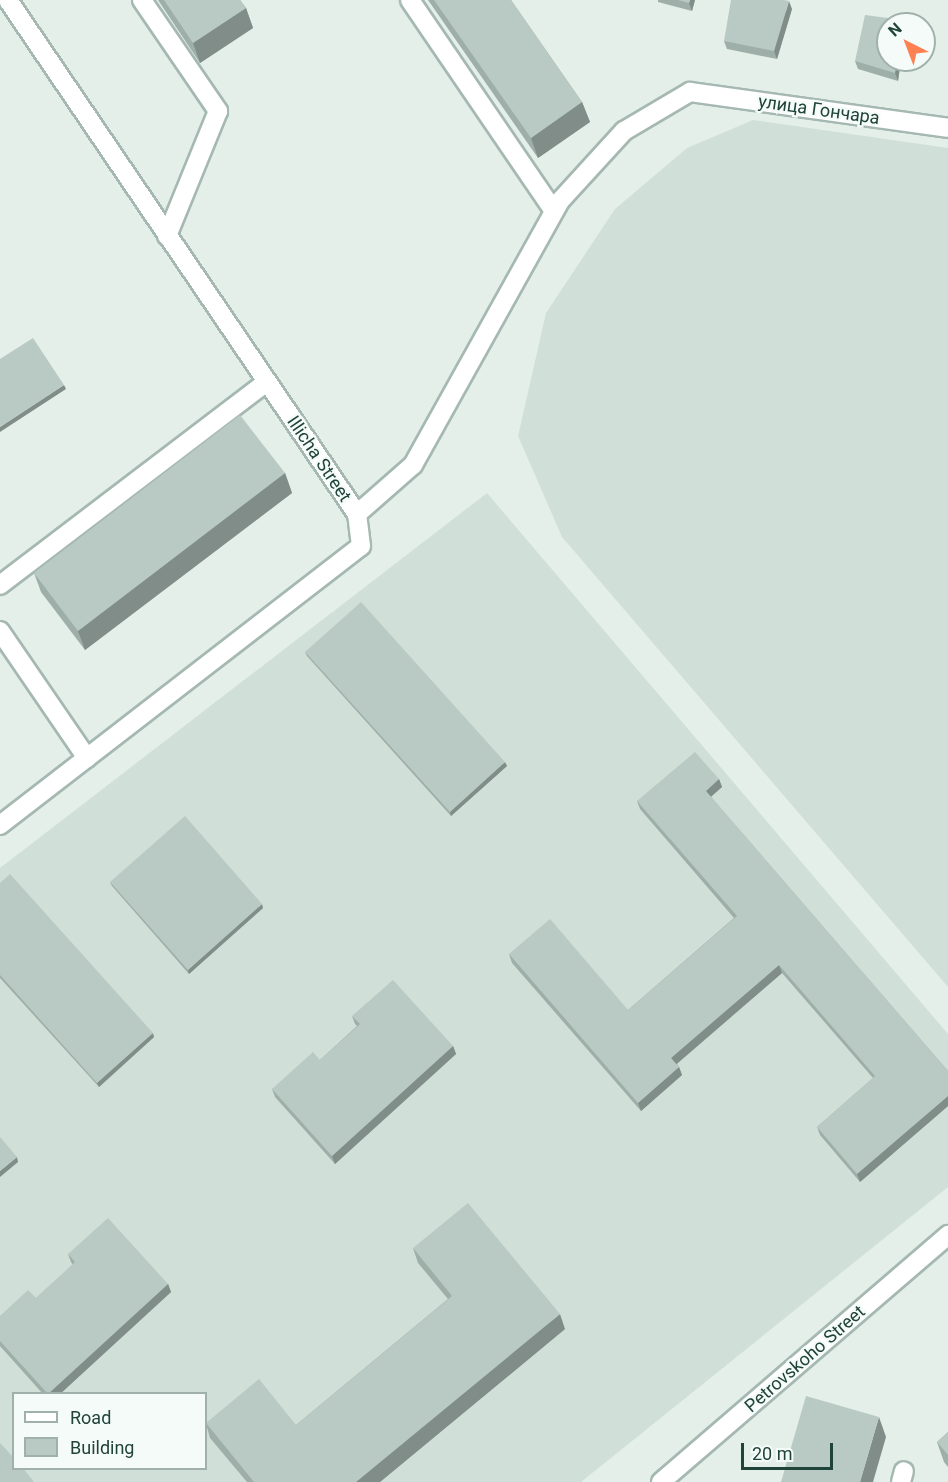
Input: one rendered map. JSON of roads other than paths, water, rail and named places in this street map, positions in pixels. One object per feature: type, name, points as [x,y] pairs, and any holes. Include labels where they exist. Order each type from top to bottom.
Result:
[{"type":"street","name":"Illicha Street","points":[[0,825],[361,546],[357,514],[8,0]]},
{"type":"street","points":[[142,0],[219,111],[167,236]]},
{"type":"street","points":[[357,514],[413,465],[554,211],[410,0]]},
{"type":"street","name":"улица Гончара","points":[[554,211],[624,131],[690,92],[948,128]]},
{"type":"street","points":[[0,585],[266,382]]},
{"type":"street","points":[[0,631],[87,758]]},
{"type":"street","name":"Petrovskoho Street","points":[[661,1482],[948,1235]]}]
